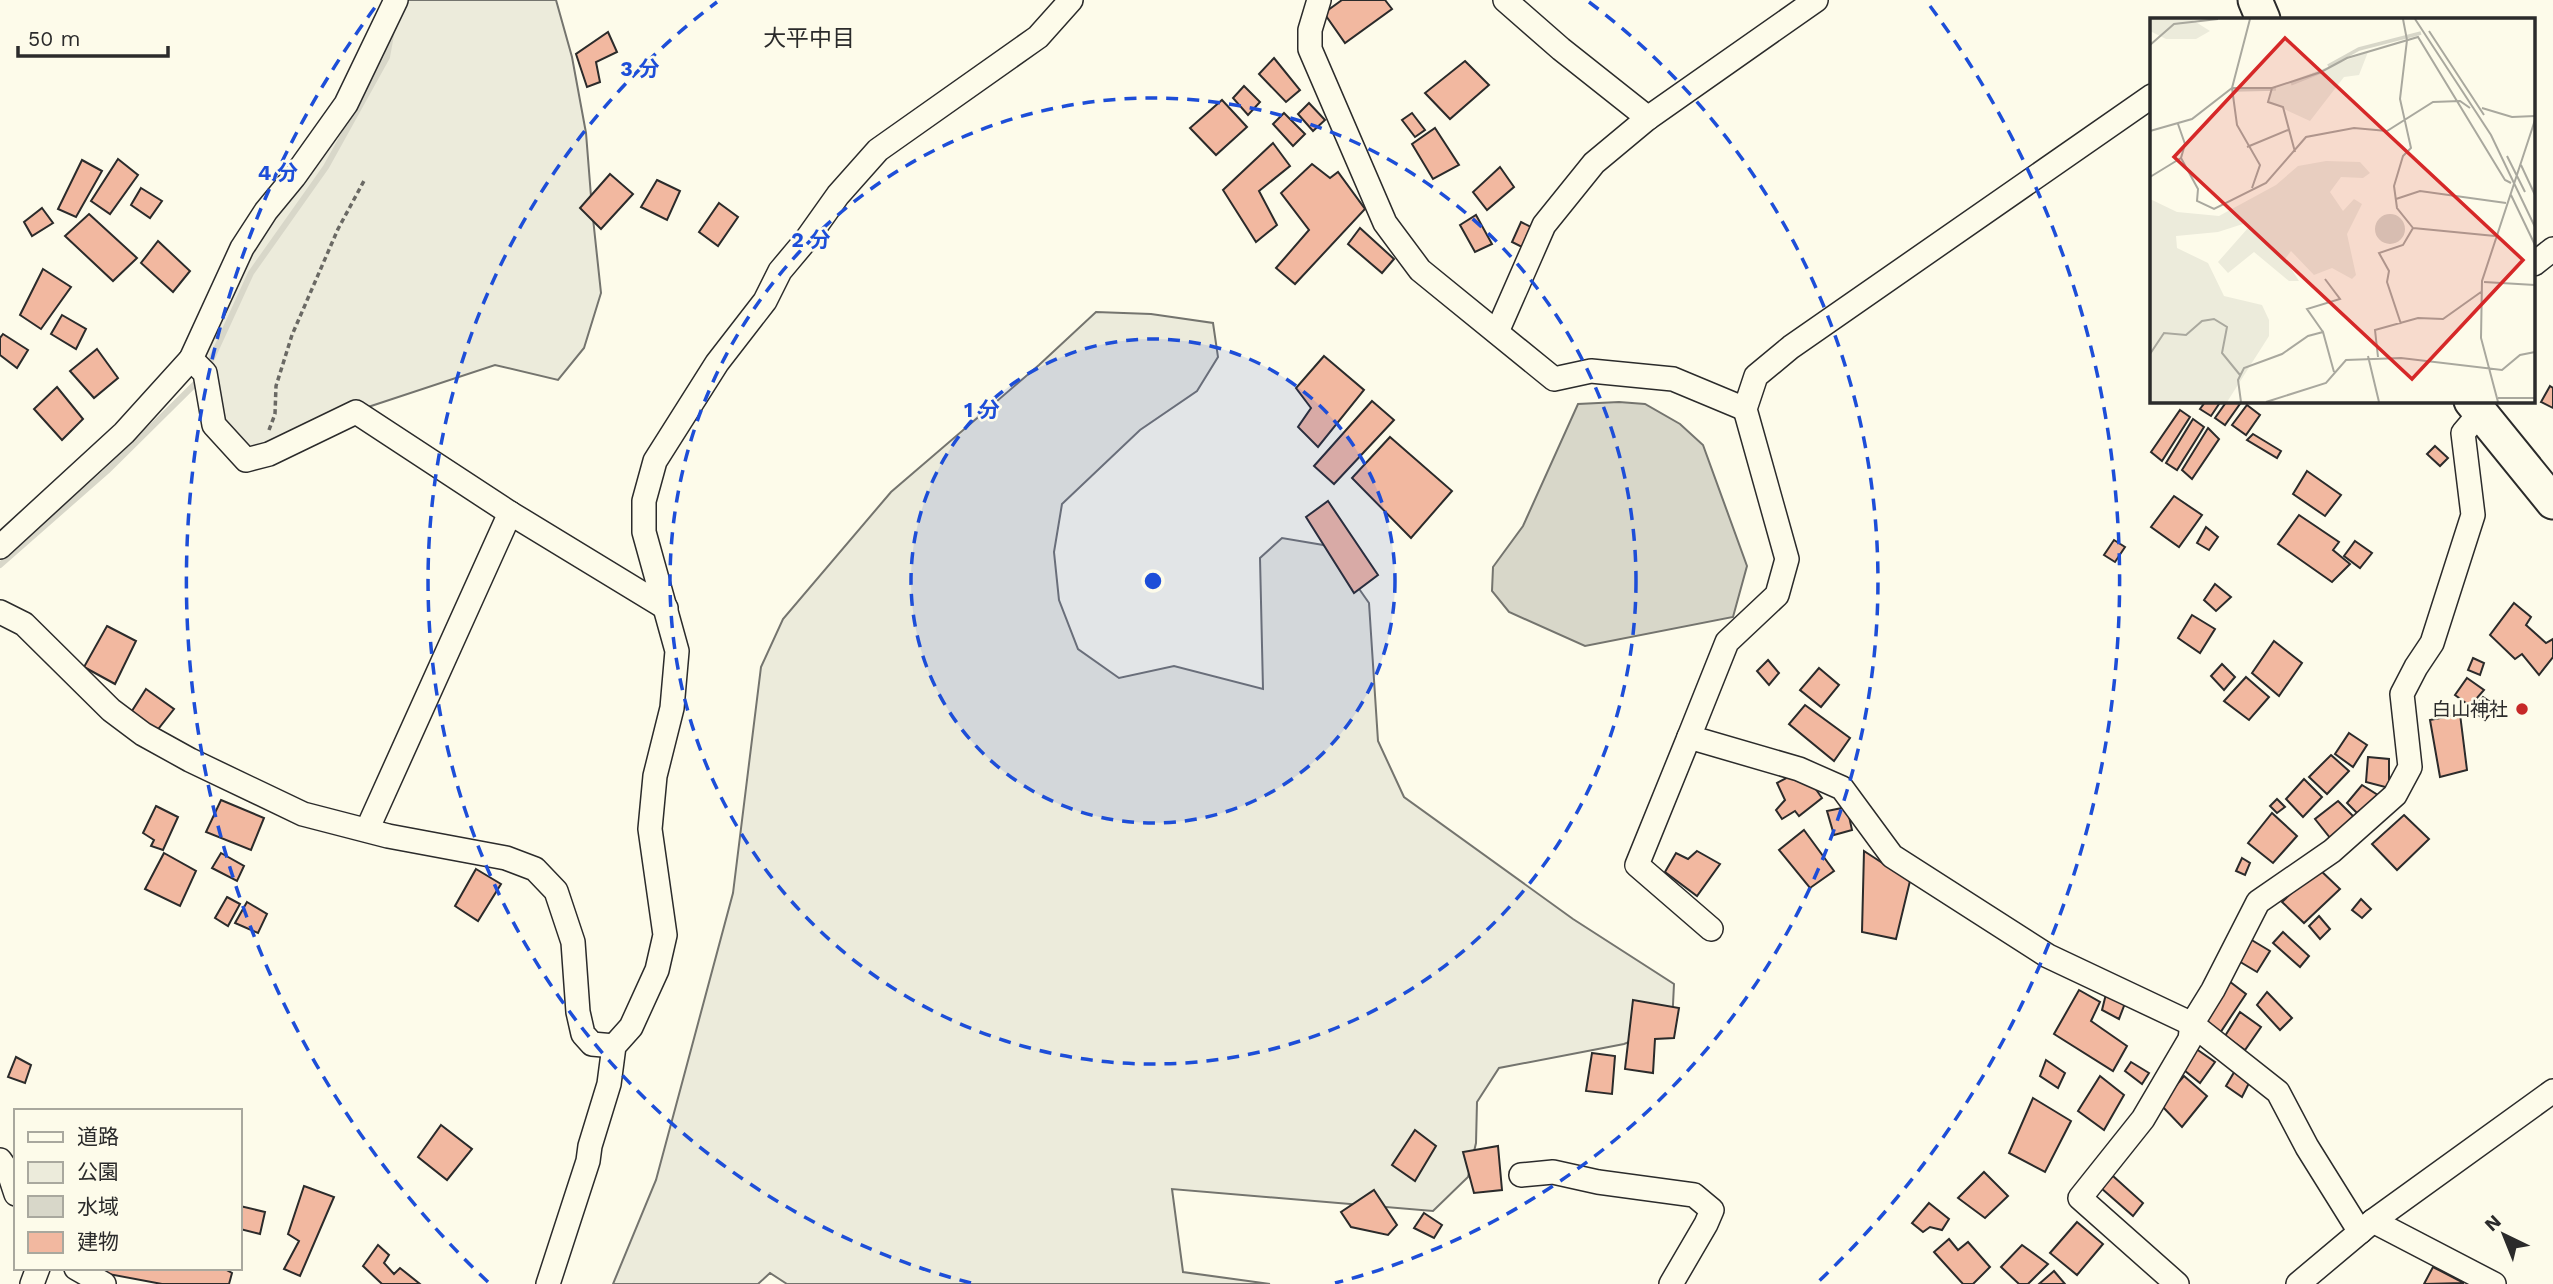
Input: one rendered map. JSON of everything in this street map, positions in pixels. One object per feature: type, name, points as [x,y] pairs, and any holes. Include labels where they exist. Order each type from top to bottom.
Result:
[{"type":"highway","points":[[2255,0],[2263,18]]},
{"type":"highway","points":[[2476,407],[2553,502]]},
{"type":"street","points":[[0,547],[124,433],[191,359],[242,248],[266,211],[346,104],[396,0]]},
{"type":"street","points":[[548,1284],[588,1161],[609,1084],[614,1046],[631,1027],[657,970],[665,935],[650,829],[654,776],[672,708],[677,651],[644,533],[644,502],[655,461],[717,363],[765,301],[780,271],[838,195],[878,150],[1038,37],[1071,0]]},
{"type":"street","points":[[1319,0],[1310,30],[1310,48],[1385,223],[1420,270],[1554,379],[1591,371],[1673,379],[1745,409]]},
{"type":"street","points":[[1505,0],[1561,49],[1648,118]]},
{"type":"street","points":[[1497,332],[1544,225],[1594,163],[1648,118],[1816,0]]},
{"type":"street","points":[[1711,929],[1637,865],[1727,642],[1777,595],[1787,559],[1745,409],[1756,376],[1791,347],[2150,97]]},
{"type":"street","points":[[2536,262],[2553,248]]},
{"type":"street","points":[[191,359],[205,373],[214,425],[246,460],[269,454],[356,411],[510,513],[666,608]]},
{"type":"street","points":[[2177,1284],[2080,1198],[2143,1119],[2190,1040],[2192,1024],[2213,990],[2258,902],[2332,851],[2395,795],[2410,767],[2402,694],[2432,643],[2473,515],[2463,433],[2476,407]]},
{"type":"street","points":[[367,830],[510,513]]},
{"type":"street","points":[[0,612],[24,624],[111,710],[143,734],[190,760],[303,814],[388,836],[506,858],[535,869],[556,891],[573,942],[578,1012],[583,1034],[593,1044],[614,1046]]},
{"type":"street","points":[[1689,737],[1800,769],[1842,788],[1892,856],[2048,956],[2192,1024],[2278,1092],[2307,1147],[2367,1226],[2494,1284]]},
{"type":"street","points":[[2298,1284],[2367,1226],[2553,1091]]},
{"type":"street","points":[[0,1160],[9,1173],[14,1188]]},
{"type":"street","points":[[1521,1175],[1553,1172],[1598,1182],[1694,1195],[1705,1202],[1712,1210],[1671,1284]]},
{"type":"street","points":[[80,1270],[104,1284]]},
{"type":"path","points":[[261,455],[275,414],[276,386],[292,335],[338,229],[365,180]]},
{"type":"green space","points":[[396,0],[556,0],[572,57],[586,133],[601,293],[584,348],[558,380],[495,365],[356,411],[249,457],[214,425],[191,359]]},
{"type":"green space","points":[[1096,312],[1151,314],[1213,323],[1218,357],[1197,391],[1140,430],[1062,504],[1054,552],[1059,600],[1078,649],[1119,678],[1174,666],[1263,689],[1260,558],[1282,538],[1329,546],[1369,603],[1378,741],[1404,797],[1573,919],[1674,984],[1672,1025],[1624,1044],[1499,1068],[1477,1102],[1476,1143],[1468,1177],[1433,1211],[1172,1189],[1183,1272],[1270,1284],[787,1284],[770,1273],[758,1284],[613,1284],[656,1180],[733,893],[761,667],[783,619],[891,492],[1039,365]]},
{"type":"water","points":[[1578,404],[1645,404],[1680,424],[1703,445],[1747,566],[1733,617],[1585,646],[1509,612],[1492,591],[1493,567],[1523,526]]},
{"type":"building","points":[[1342,0],[1385,0],[1392,9],[1345,43],[1324,13]]},
{"type":"building","points":[[608,32],[617,52],[596,62],[600,82],[587,87],[576,54]]},
{"type":"building","points":[[1274,58],[1300,90],[1286,102],[1259,74]]},
{"type":"building","points":[[1465,61],[1489,85],[1450,119],[1425,93]]},
{"type":"building","points":[[1244,86],[1260,102],[1248,115],[1233,98]]},
{"type":"building","points":[[1222,100],[1247,127],[1216,155],[1190,128]]},
{"type":"building","points":[[1309,103],[1325,120],[1313,131],[1298,114]]},
{"type":"building","points":[[1284,113],[1305,134],[1293,146],[1273,124]]},
{"type":"building","points":[[1412,113],[1425,130],[1415,137],[1402,120]]},
{"type":"building","points":[[1435,128],[1459,165],[1433,179],[1412,144]]},
{"type":"building","points":[[1273,143],[1290,166],[1259,191],[1277,225],[1256,242],[1223,190]]},
{"type":"building","points":[[118,159],[138,175],[110,214],[91,201]]},
{"type":"building","points":[[82,160],[102,171],[76,217],[58,209]]},
{"type":"building","points":[[1312,164],[1330,178],[1338,172],[1365,209],[1295,284],[1276,268],[1309,230],[1281,193]]},
{"type":"building","points":[[1500,167],[1514,187],[1487,210],[1473,192]]},
{"type":"building","points":[[610,174],[633,194],[601,229],[580,208]]},
{"type":"building","points":[[657,180],[680,191],[667,220],[641,207]]},
{"type":"building","points":[[141,188],[162,201],[150,218],[131,205]]},
{"type":"building","points":[[719,203],[738,217],[718,246],[699,232]]},
{"type":"building","points":[[42,208],[53,223],[32,236],[24,222]]},
{"type":"building","points":[[89,214],[137,258],[113,281],[65,236]]},
{"type":"building","points":[[1476,215],[1492,244],[1475,252],[1460,225]]},
{"type":"building","points":[[1521,222],[1533,228],[1522,247],[1512,242]]},
{"type":"building","points":[[1360,228],[1394,259],[1382,273],[1348,244]]},
{"type":"building","points":[[158,241],[190,271],[173,292],[141,263]]},
{"type":"building","points":[[43,269],[71,287],[41,329],[20,315]]},
{"type":"building","points":[[62,315],[86,329],[76,349],[51,334]]},
{"type":"building","points":[[3,334],[28,350],[17,368],[0,355],[0,338]]},
{"type":"building","points":[[97,349],[118,378],[94,398],[70,371]]},
{"type":"building","points":[[1324,356],[1364,390],[1318,447],[1298,427],[1311,408],[1296,388]]},
{"type":"building","points":[[2550,386],[2553,388],[2553,408],[2541,402]]},
{"type":"building","points":[[57,387],[83,419],[62,440],[34,409]]},
{"type":"building","points":[[1372,401],[1394,420],[1334,484],[1314,466]]},
{"type":"building","points":[[2205,402],[2220,402],[2211,416],[2200,409]]},
{"type":"building","points":[[2226,402],[2241,402],[2225,425],[2215,418]]},
{"type":"building","points":[[2247,405],[2260,415],[2246,435],[2232,425]]},
{"type":"building","points":[[2180,410],[2190,417],[2162,461],[2151,452]]},
{"type":"building","points":[[2193,419],[2204,427],[2177,470],[2166,463]]},
{"type":"building","points":[[2208,428],[2219,439],[2192,479],[2182,470]]},
{"type":"building","points":[[2253,434],[2281,451],[2277,458],[2247,440]]},
{"type":"building","points":[[1390,437],[1452,491],[1411,538],[1352,478]]},
{"type":"building","points":[[2435,446],[2448,458],[2440,466],[2427,454]]},
{"type":"building","points":[[2307,471],[2341,495],[2325,516],[2293,494]]},
{"type":"building","points":[[2174,496],[2202,515],[2179,547],[2151,527]]},
{"type":"building","points":[[1328,501],[1378,575],[1354,593],[1306,517]]},
{"type":"building","points":[[2299,515],[2339,542],[2333,550],[2350,564],[2332,582],[2278,544]]},
{"type":"building","points":[[2206,527],[2218,537],[2209,550],[2197,543]]},
{"type":"building","points":[[2114,540],[2125,547],[2115,562],[2104,555]]},
{"type":"building","points":[[2355,541],[2372,553],[2360,568],[2344,556]]},
{"type":"building","points":[[2215,584],[2231,597],[2216,611],[2204,600]]},
{"type":"building","points":[[2514,603],[2531,617],[2526,625],[2546,643],[2553,639],[2553,657],[2539,675],[2522,654],[2515,659],[2490,635]]},
{"type":"building","points":[[2192,615],[2215,629],[2200,653],[2178,638]]},
{"type":"building","points":[[107,626],[136,641],[115,684],[84,667]]},
{"type":"building","points":[[2274,641],[2302,663],[2279,696],[2252,673]]},
{"type":"building","points":[[2473,658],[2484,663],[2480,675],[2468,670]]},
{"type":"building","points":[[1768,660],[1779,673],[1769,685],[1757,671]]},
{"type":"building","points":[[2222,664],[2235,677],[2224,690],[2211,676]]},
{"type":"building","points":[[1819,668],[1839,685],[1821,707],[1800,690]]},
{"type":"building","points":[[2246,677],[2269,697],[2249,720],[2224,701]]},
{"type":"building","points":[[2467,678],[2484,690],[2470,706],[2455,695]]},
{"type":"building","points":[[146,689],[174,709],[155,733],[130,714]]},
{"type":"building","points":[[2483,697],[2496,706],[2485,720],[2472,710]]},
{"type":"building","points":[[1805,705],[1850,738],[1834,761],[1789,724]]},
{"type":"building","points":[[2460,714],[2467,770],[2440,777],[2430,720]]},
{"type":"building","points":[[2349,733],[2367,745],[2353,767],[2335,754]]},
{"type":"building","points":[[2331,755],[2349,771],[2327,794],[2309,777]]},
{"type":"building","points":[[2368,757],[2389,759],[2389,788],[2366,782]]},
{"type":"building","points":[[1794,774],[1808,778],[1822,798],[1799,816],[1795,811],[1782,819],[1776,810],[1785,800],[1777,783]]},
{"type":"building","points":[[2304,779],[2322,797],[2303,817],[2286,799]]},
{"type":"building","points":[[2362,785],[2381,797],[2361,817],[2347,803]]},
{"type":"building","points":[[2277,799],[2285,807],[2277,813],[2270,806]]},
{"type":"building","points":[[221,800],[264,818],[251,850],[206,832]]},
{"type":"building","points":[[2338,801],[2354,817],[2331,839],[2315,819]]},
{"type":"building","points":[[156,806],[178,817],[163,850],[151,846],[154,840],[143,833]]},
{"type":"building","points":[[1847,807],[1852,830],[1834,835],[1827,811]]},
{"type":"building","points":[[2272,813],[2297,836],[2273,863],[2248,843]]},
{"type":"building","points":[[2404,815],[2429,839],[2397,870],[2372,844]]},
{"type":"building","points":[[1804,830],[1834,871],[1810,888],[1779,850]]},
{"type":"building","points":[[1697,851],[1720,864],[1697,896],[1665,872],[1676,853],[1688,859]]},
{"type":"building","points":[[1864,851],[1910,881],[1896,939],[1862,932]]},
{"type":"building","points":[[164,853],[196,871],[180,906],[145,889]]},
{"type":"building","points":[[221,853],[244,866],[237,881],[212,868]]},
{"type":"building","points":[[2242,858],[2250,863],[2245,875],[2236,871]]},
{"type":"building","points":[[2318,868],[2340,889],[2304,923],[2282,902]]},
{"type":"building","points":[[476,869],[501,884],[478,921],[455,906]]},
{"type":"building","points":[[227,897],[240,904],[228,926],[215,918]]},
{"type":"building","points":[[2361,899],[2371,909],[2362,918],[2352,910]]},
{"type":"building","points":[[247,902],[267,914],[258,933],[235,923]]},
{"type":"building","points":[[2319,916],[2330,929],[2320,939],[2309,926]]},
{"type":"building","points":[[2283,932],[2309,956],[2300,967],[2273,943]]},
{"type":"building","points":[[2250,939],[2270,951],[2257,972],[2237,960]]},
{"type":"building","points":[[2225,978],[2246,994],[2220,1033],[2200,1020]]},
{"type":"building","points":[[2079,990],[2100,1002],[2091,1021],[2127,1046],[2113,1071],[2054,1034]]},
{"type":"building","points":[[2107,990],[2127,998],[2119,1019],[2102,1010]]},
{"type":"building","points":[[2267,992],[2292,1018],[2280,1030],[2257,1005]]},
{"type":"building","points":[[1633,1000],[1679,1008],[1674,1038],[1655,1039],[1653,1073],[1625,1069]]},
{"type":"building","points":[[2240,1012],[2261,1027],[2245,1050],[2225,1036]]},
{"type":"building","points":[[2192,1046],[2215,1062],[2200,1083],[2179,1066]]},
{"type":"building","points":[[1592,1053],[1615,1056],[1612,1094],[1586,1091]]},
{"type":"building","points":[[16,1057],[31,1065],[25,1083],[8,1077]]},
{"type":"building","points":[[2046,1060],[2065,1073],[2058,1088],[2040,1076]]},
{"type":"building","points":[[2131,1062],[2149,1073],[2142,1084],[2125,1071]]},
{"type":"building","points":[[2236,1069],[2251,1079],[2242,1097],[2226,1086]]},
{"type":"building","points":[[2100,1076],[2124,1095],[2104,1130],[2078,1111]]},
{"type":"building","points":[[2184,1076],[2207,1096],[2182,1127],[2160,1104]]},
{"type":"building","points":[[2033,1098],[2071,1121],[2045,1172],[2009,1153]]},
{"type":"building","points":[[441,1125],[472,1149],[447,1180],[418,1157]]},
{"type":"building","points":[[1415,1130],[1436,1146],[1415,1181],[1392,1165]]},
{"type":"building","points":[[1498,1146],[1502,1190],[1474,1193],[1463,1152]]},
{"type":"building","points":[[1984,1172],[2008,1196],[1985,1218],[1958,1198]]},
{"type":"building","points":[[2113,1176],[2143,1203],[2133,1216],[2101,1188]]},
{"type":"building","points":[[304,1186],[334,1197],[300,1276],[284,1269],[299,1241],[288,1234]]},
{"type":"building","points":[[1374,1190],[1397,1225],[1388,1235],[1351,1227],[1341,1212]]},
{"type":"building","points":[[1929,1203],[1949,1219],[1942,1230],[1930,1227],[1923,1232],[1912,1223]]},
{"type":"building","points":[[242,1206],[265,1212],[260,1234],[242,1230]]},
{"type":"building","points":[[1424,1213],[1442,1225],[1434,1238],[1414,1228]]},
{"type":"building","points":[[2077,1222],[2103,1244],[2077,1275],[2050,1253]]},
{"type":"building","points":[[1949,1239],[1958,1250],[1968,1242],[1990,1267],[1973,1284],[1963,1284],[1934,1252]]},
{"type":"building","points":[[378,1245],[389,1255],[384,1263],[394,1274],[400,1268],[420,1284],[382,1284],[363,1266]]},
{"type":"building","points":[[2022,1245],[2048,1264],[2028,1284],[2019,1284],[2001,1267]]},
{"type":"building","points":[[2433,1267],[2464,1283],[2424,1284]]},
{"type":"building","points":[[102,1270],[227,1270],[232,1273],[229,1284],[162,1284],[103,1273]]},
{"type":"building","points":[[2054,1271],[2065,1284],[2039,1284]]},
{"type":"waterway","points":[[207,369],[251,273],[326,167],[387,57],[393,24]]},
{"type":"waterway","points":[[0,565],[107,471],[201,378]]},
{"type":"place","name":"白山神社","points":[[2522,709]]},
{"type":"district","name":"大平中目","points":[[809,38]]}]
